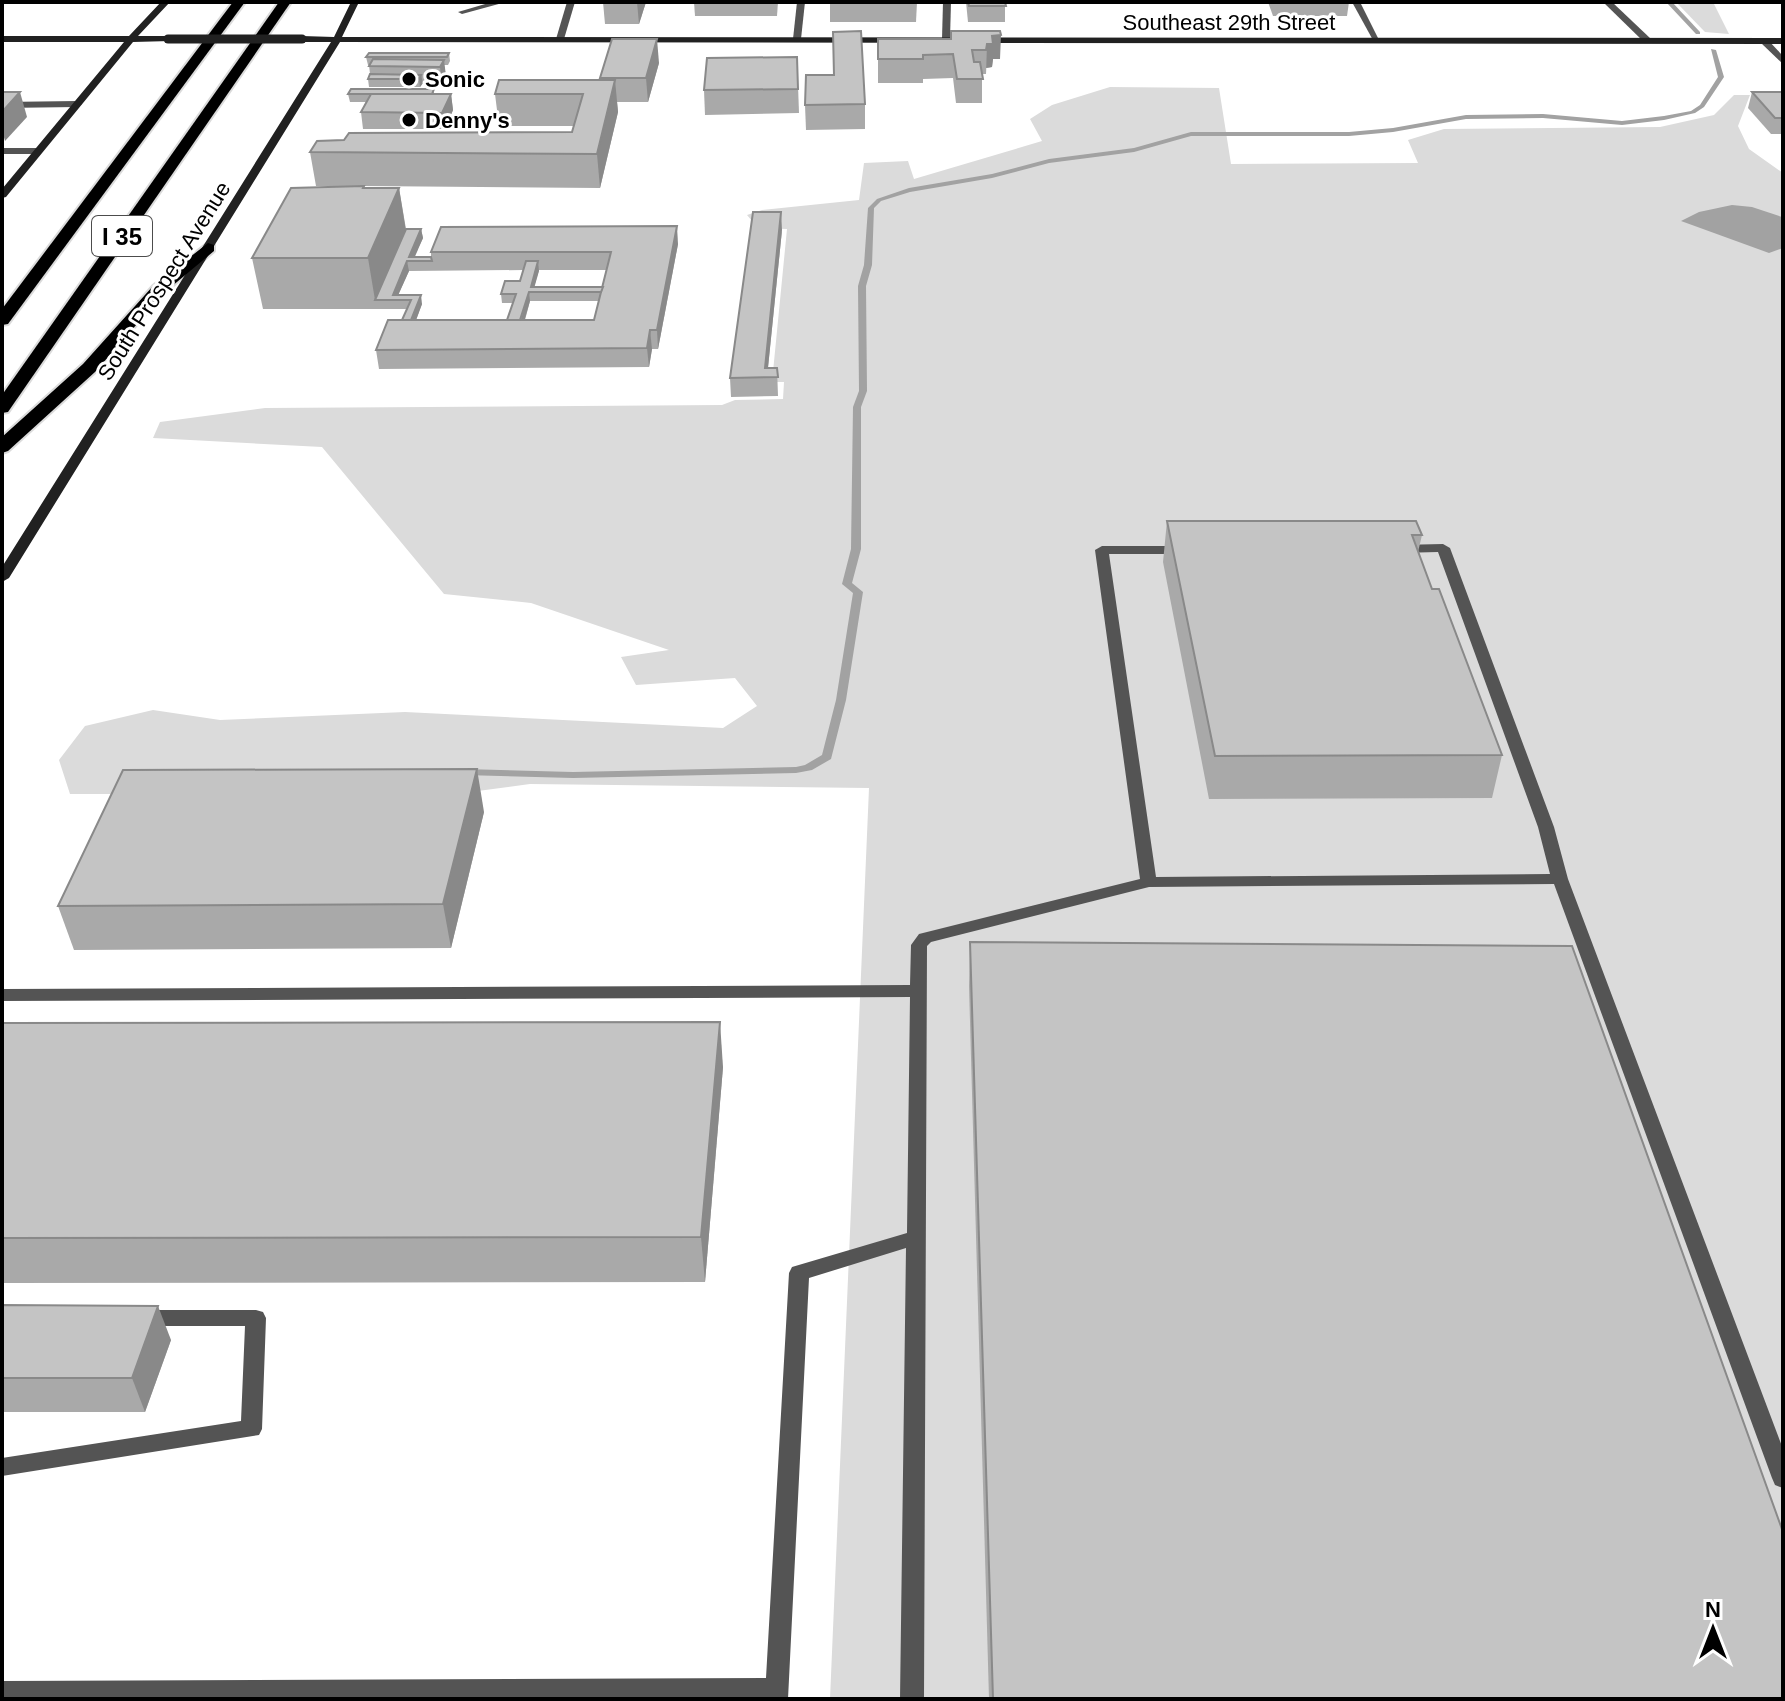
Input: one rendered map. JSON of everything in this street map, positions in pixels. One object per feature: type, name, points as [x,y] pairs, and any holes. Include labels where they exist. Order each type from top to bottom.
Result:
[{"type":"highway","name":"I 35","points":[[2,320],[239,2]]},
{"type":"highway","name":"I 35","points":[[2,408],[285,2]]},
{"type":"highway","points":[[2,447],[89,368],[159,289],[208,248]]},
{"type":"main road","points":[[2,195],[131,39],[166,2]]},
{"type":"main road","name":"South Prospect Avenue","points":[[2,578],[337,39],[355,2]]},
{"type":"main road","name":"Southeast 29th Street","points":[[2,39],[1783,41]]},
{"type":"street","points":[[462,12],[502,2]]},
{"type":"street","points":[[560,39],[571,2]]},
{"type":"street","points":[[797,39],[801,2]]},
{"type":"street","points":[[946,39],[947,2]]},
{"type":"street","points":[[1356,2],[1377,40]]},
{"type":"street","points":[[1607,2],[1648,41]]},
{"type":"street","points":[[1764,41],[1783,61]]},
{"type":"street","points":[[2,105],[77,104]]},
{"type":"street","points":[[2,151],[38,151]]},
{"type":"street","points":[[1381,549],[1443,548],[1546,827],[1560,879],[1783,1478]]},
{"type":"street","points":[[1149,882],[1102,550],[1195,550]]},
{"type":"street","points":[[912,1699],[919,945],[925,938],[1149,882],[1560,879]]},
{"type":"street","points":[[2,995],[918,991]]},
{"type":"street","points":[[2,1692],[776,1694],[799,1273],[915,1238]]},
{"type":"street","points":[[2,1467],[251,1429],[256,1318],[115,1318]]},
{"type":"shaded area","points":[[1676,2],[1713,2],[1729,34],[1705,32]]},
{"type":"shaded area","points":[[1110,87],[1219,88],[1231,164],[1418,163],[1408,140],[1444,129],[1660,127],[1714,115],[1734,95],[1750,95],[1738,126],[1749,149],[1783,173],[1783,1699],[830,1699],[869,788],[530,784],[455,794],[70,794],[59,760],[85,726],[153,710],[220,720],[405,712],[723,728],[757,706],[735,678],[636,685],[621,657],[669,650],[531,603],[444,594],[322,447],[153,438],[160,422],[265,408],[722,405],[735,400],[783,399],[784,382],[772,382],[787,229],[758,228],[747,215],[762,210],[859,200],[864,163],[908,161],[914,179],[1042,141],[1030,119],[1052,105]]},
{"type":"shaded area","points":[[1732,205],[1752,207],[1782,217],[1783,248],[1769,253],[1681,221],[1699,212]]},
{"type":"building","points":[[968,2],[1005,2],[1006,6],[969,6]]},
{"type":"building","points":[[861,31],[865,104],[805,105],[806,75],[834,75],[833,32]]},
{"type":"building","points":[[951,31],[1000,31],[1001,35],[992,36],[993,44],[987,44],[986,50],[972,50],[974,62],[980,62],[983,79],[957,79],[953,54],[923,55],[923,59],[878,59],[878,39],[951,39]]},
{"type":"building","points":[[612,39],[657,39],[646,78],[600,78]]},
{"type":"building","points":[[369,53],[449,53],[447,57],[366,57]]},
{"type":"building","points":[[797,57],[798,89],[704,90],[707,58]]},
{"type":"building","points":[[373,59],[444,60],[440,67],[369,66]]},
{"type":"building","points":[[370,74],[421,75],[419,79],[368,79]]},
{"type":"building","points":[[499,80],[615,80],[597,154],[310,152],[317,141],[344,140],[349,133],[572,132],[583,94],[495,94]]},
{"type":"building","points":[[351,89],[434,89],[432,94],[348,94]]},
{"type":"building","points":[[2,92],[20,92],[2,112]]},
{"type":"building","points":[[1752,92],[1783,92],[1783,118],[1775,118]]},
{"type":"building","points":[[371,94],[451,94],[442,113],[361,112]]},
{"type":"building","points":[[291,188],[399,188],[368,258],[252,258]]},
{"type":"building","points":[[753,212],[781,212],[765,368],[777,368],[778,377],[730,378]]},
{"type":"building","points":[[677,226],[657,330],[650,330],[647,348],[376,350],[388,320],[594,320],[611,252],[431,252],[441,227]]},
{"type":"building","points":[[406,229],[421,229],[409,257],[431,257],[432,261],[407,261],[393,295],[421,295],[411,320],[402,320],[411,300],[375,300]]},
{"type":"building","points":[[526,261],[538,261],[531,287],[603,287],[601,292],[529,292],[520,320],[507,320],[516,294],[501,294],[505,281],[520,281]]},
{"type":"building","points":[[1167,521],[1416,521],[1422,535],[1412,535],[1432,589],[1439,589],[1502,755],[1215,756]]},
{"type":"building","points":[[477,769],[443,904],[58,906],[123,770]]},
{"type":"building","points":[[970,942],[1572,946],[1783,1532],[1783,1699],[993,1699]]},
{"type":"building","points":[[720,1022],[701,1237],[2,1238],[2,1023]]},
{"type":"building","points":[[2,1305],[158,1306],[132,1378],[2,1378]]},
{"type":"waterway","points":[[1669,2],[1698,33]]},
{"type":"waterway","points":[[463,772],[573,775],[796,770],[808,768],[827,757],[841,700],[858,592],[847,584],[856,549],[857,407],[863,391],[862,286],[868,265],[871,208],[879,200],[909,190],[992,176],[1049,161],[1134,150],[1191,134],[1349,134],[1466,117],[1543,116],[1622,123],[1664,118],[1693,112],[1702,106],[1721,77],[1713,50]]},
{"type":"place","name":"Sonic","points":[[409,79]]},
{"type":"place","name":"Denny's","points":[[409,120]]}]
